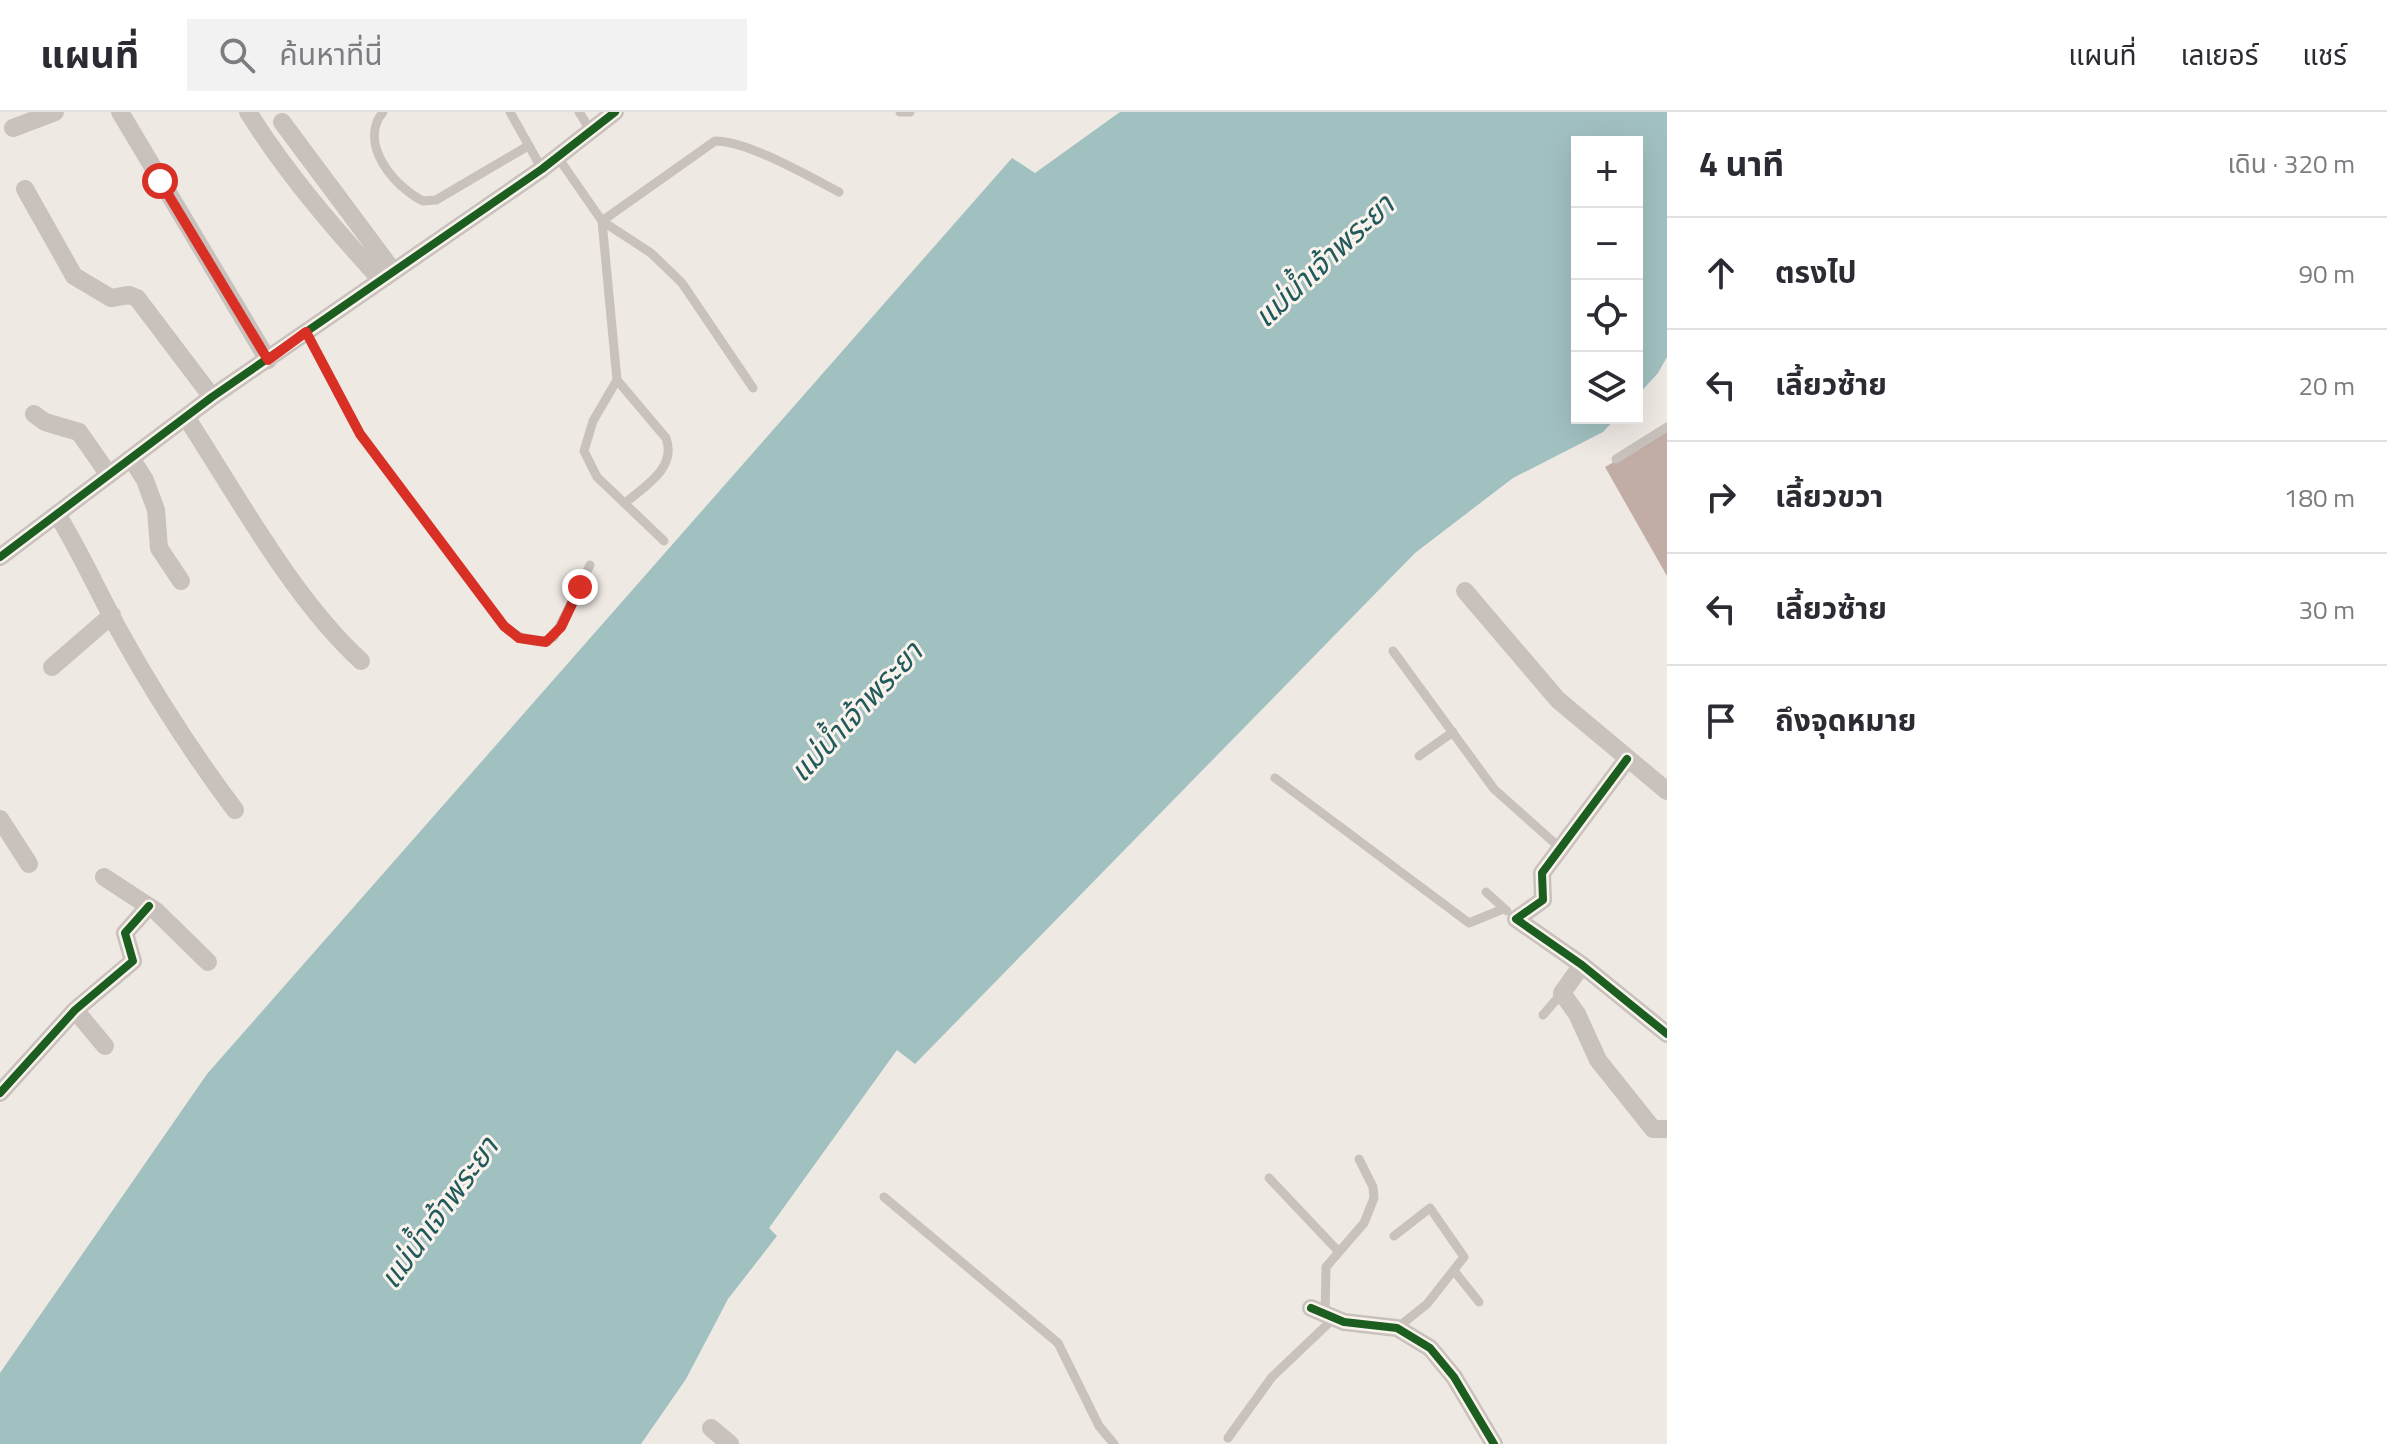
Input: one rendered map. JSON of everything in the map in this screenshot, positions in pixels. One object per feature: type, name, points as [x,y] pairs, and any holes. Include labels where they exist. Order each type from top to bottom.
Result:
[{"type":"street","points":[[13,128],[55,112]]},
{"type":"street","points":[[120,112],[268,360]]},
{"type":"street","points":[[248,112],[283,166],[319,212],[387,275]]},
{"type":"street","points":[[0,557],[212,397],[542,169],[615,112]]},
{"type":"street","points":[[282,122],[387,275]]},
{"type":"street","points":[[25,189],[74,276],[111,298],[129,295],[137,298],[212,397]]},
{"type":"street","points":[[34,414],[45,422],[79,432],[109,475]]},
{"type":"street","points":[[186,417],[301,591],[337,640],[361,661]]},
{"type":"street","points":[[131,458],[145,480],[156,510],[159,548],[181,581]]},
{"type":"street","points":[[57,514],[190,748],[235,810]]},
{"type":"street","points":[[1465,591],[1558,700],[1667,791]]},
{"type":"street","points":[[52,667],[112,615]]},
{"type":"street","points":[[1510,914],[1543,900],[1542,873],[1627,759]]},
{"type":"street","points":[[0,819],[29,864]]},
{"type":"street","points":[[104,877],[149,906],[208,962]]},
{"type":"street","points":[[0,1093],[75,1010],[133,961],[125,933],[149,906]]},
{"type":"street","points":[[1510,914],[1582,965],[1667,1034]]},
{"type":"street","points":[[1582,965],[1562,993],[1604,1068],[1653,1129],[1667,1129]]},
{"type":"street","points":[[75,1010],[105,1046]]},
{"type":"street","points":[[1323,1314],[1363,1326],[1397,1328],[1430,1348],[1442,1361],[1494,1444]]},
{"type":"street","points":[[711,1428],[730,1444]]},
{"type":"lane","points":[[383,112],[375,122],[374,144],[397,181],[409,194],[423,201],[436,200],[528,146]]},
{"type":"lane","points":[[510,112],[542,169]]},
{"type":"lane","points":[[579,112],[591,131]]},
{"type":"lane","points":[[900,112],[910,112]]},
{"type":"lane","points":[[602,221],[715,141],[747,147],[839,192]]},
{"type":"lane","points":[[557,156],[602,221],[651,253],[682,283],[753,388]]},
{"type":"lane","points":[[602,221],[602,246],[617,346],[617,380],[593,421],[584,451],[597,477],[664,541]]},
{"type":"lane","points":[[306,332],[360,434],[504,626],[519,638],[546,642],[554,637],[590,565]]},
{"type":"lane","points":[[617,380],[666,438],[670,447],[664,469],[625,503]]},
{"type":"lane","points":[[1616,459],[1667,427]]},
{"type":"lane","points":[[1393,651],[1494,789],[1559,847]]},
{"type":"lane","points":[[1419,756],[1453,732]]},
{"type":"lane","points":[[1275,778],[1469,923],[1510,914]]},
{"type":"lane","points":[[1486,892],[1510,914]]},
{"type":"lane","points":[[1543,1015],[1562,993]]},
{"type":"lane","points":[[1228,1438],[1323,1314],[1326,1267],[1364,1223],[1374,1198],[1373,1187],[1359,1159]]},
{"type":"lane","points":[[1269,1178],[1339,1252]]},
{"type":"lane","points":[[884,1197],[1058,1343],[1099,1426],[1114,1444]]},
{"type":"lane","points":[[1394,1236],[1430,1208],[1463,1253],[1463,1264],[1427,1304],[1397,1328]]},
{"type":"lane","points":[[1455,1272],[1479,1302]]},
{"type":"water","name":"แม่น้ำเจ้าพระยา","points":[[1120,112],[1667,112],[1667,357],[1643,389],[1643,136],[1571,136],[1571,424],[1610,424],[1603,432],[1513,478],[1415,553],[915,1064],[897,1050],[769,1228],[777,1236],[728,1299],[686,1379],[641,1444],[0,1444],[0,1373],[207,1074],[1012,158],[1035,173]]},
{"type":"building","points":[[1667,432],[1667,576],[1605,467]]},
{"type":"cycle path","points":[[0,557],[212,397],[542,169],[615,112]]},
{"type":"cycle path","points":[[1627,759],[1542,873],[1543,900],[1516,919],[1582,965],[1667,1034]]},
{"type":"cycle path","points":[[0,1093],[75,1010],[133,961],[125,933],[149,906]]},
{"type":"cycle path","points":[[1311,1308],[1344,1322],[1397,1328],[1430,1348],[1454,1377],[1494,1444]]},
{"type":"route","points":[[160,181],[268,360],[306,332],[360,434],[504,626],[519,638],[546,642],[561,627],[580,587]]}]
